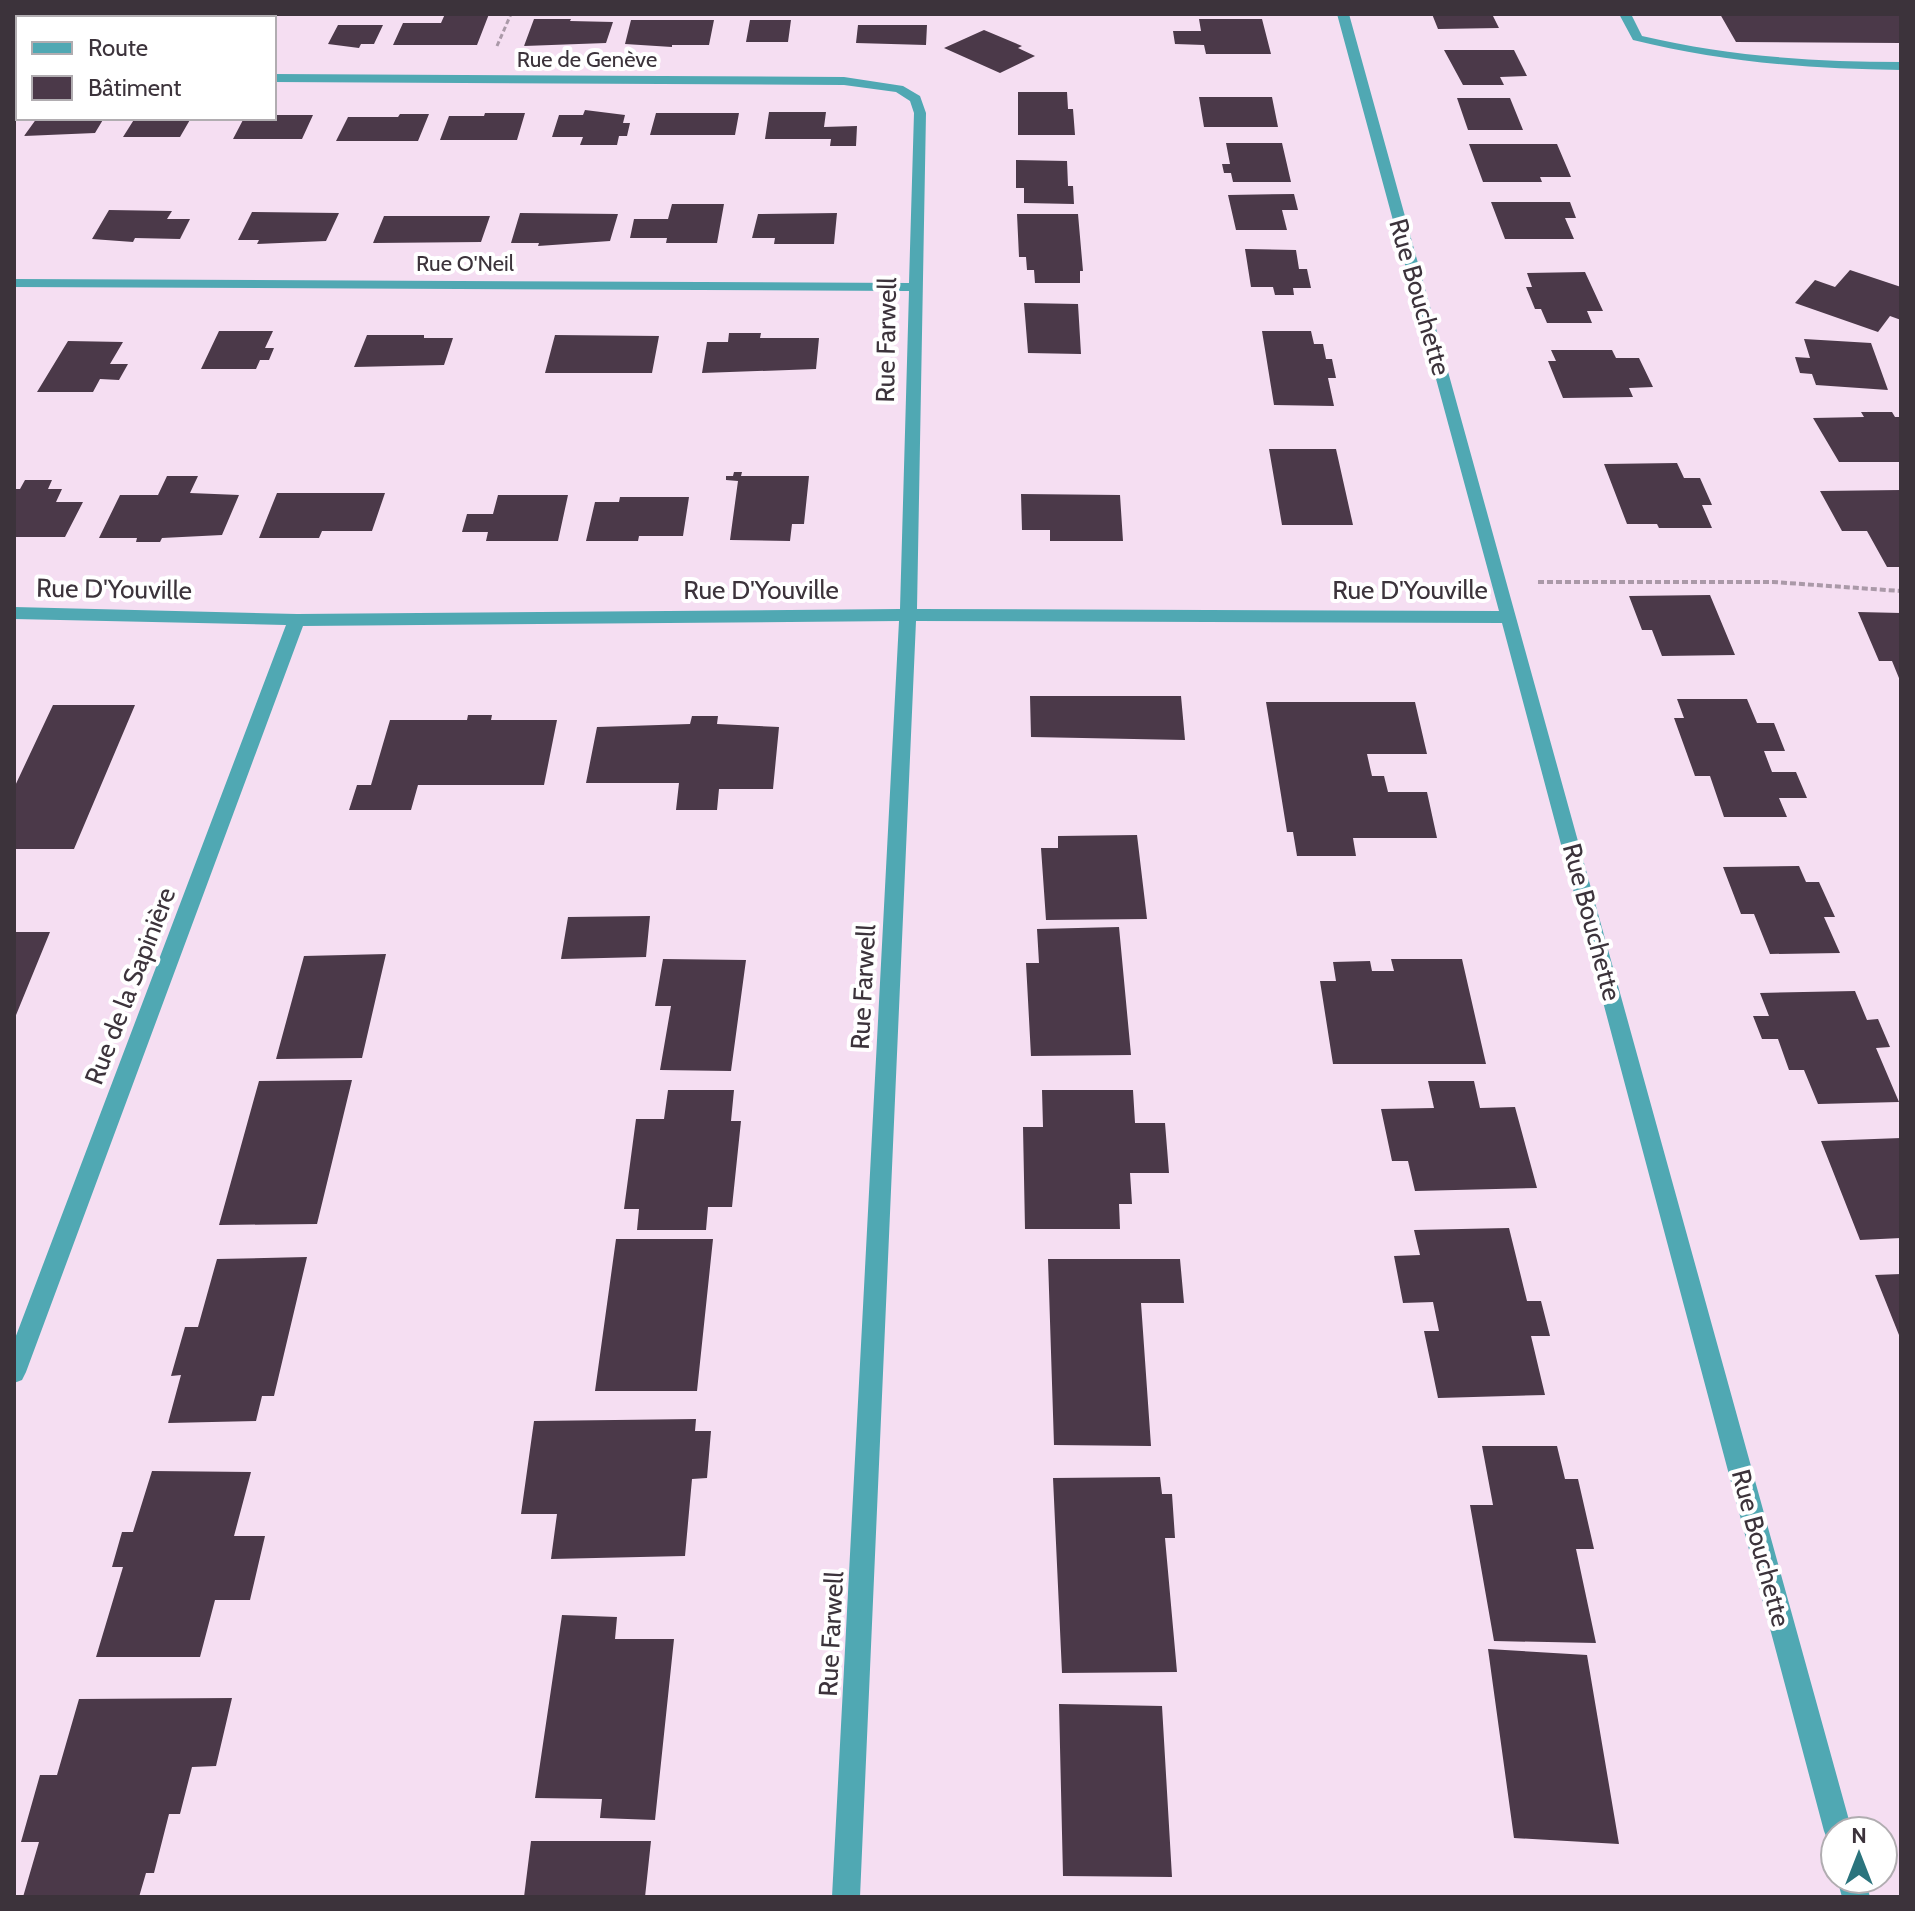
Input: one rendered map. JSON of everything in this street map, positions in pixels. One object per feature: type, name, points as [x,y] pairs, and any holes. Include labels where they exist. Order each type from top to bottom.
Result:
[{"type":"street","name":"Rue Bouchette","points":[[1343,14],[1834,1815]]},
{"type":"street","points":[[1625,14],[1637,38],[1689,52],[1826,66],[1901,66]]},
{"type":"street","name":"Rue de Genève","points":[[276,78],[844,81],[899,89]]},
{"type":"street","name":"Rue Farwell","points":[[846,1897],[908,615],[920,113],[916,99],[899,89]]},
{"type":"street","name":"Rue O'Neil","points":[[14,283],[915,287]]},
{"type":"street","name":"Rue D'Youville","points":[[14,613],[297,620],[908,615],[1509,617]]},
{"type":"street","name":"Rue de la Sapinière","points":[[14,1372],[297,620]]},
{"type":"path","points":[[1500,583],[1773,582],[1901,591]]},
{"type":"building","points":[[445,14],[489,14],[477,45],[393,45],[403,23],[441,23]]},
{"type":"building","points":[[1432,14],[1492,14],[1499,28],[1438,29]]},
{"type":"building","points":[[1720,14],[1901,14],[1901,43],[1736,42]]},
{"type":"building","points":[[534,19],[613,22],[606,43],[524,46]]},
{"type":"building","points":[[1199,19],[1262,19],[1271,54],[1206,54],[1204,45],[1175,44],[1173,31],[1201,31]]},
{"type":"building","points":[[631,20],[714,20],[709,45],[672,47],[625,44]]},
{"type":"building","points":[[750,20],[791,20],[788,42],[746,42]]},
{"type":"building","points":[[338,25],[383,25],[374,44],[361,44],[359,48],[328,44]]},
{"type":"building","points":[[858,25],[927,25],[926,45],[856,43]]},
{"type":"building","points":[[984,30],[1022,46],[1018,48],[1035,56],[1000,73],[944,48]]},
{"type":"building","points":[[1444,50],[1514,50],[1527,76],[1500,77],[1504,85],[1463,85]]},
{"type":"building","points":[[1018,92],[1067,92],[1068,109],[1073,109],[1075,135],[1018,135]]},
{"type":"building","points":[[1199,97],[1272,97],[1278,127],[1204,127]]},
{"type":"building","points":[[1457,98],[1510,98],[1523,130],[1468,130]]},
{"type":"building","points":[[585,110],[625,115],[623,123],[630,123],[627,136],[619,136],[617,145],[580,145],[583,137],[552,137],[559,115],[583,115]]},
{"type":"building","points":[[769,112],[826,112],[824,127],[857,126],[856,146],[830,146],[831,139],[765,139]]},
{"type":"building","points":[[485,113],[525,113],[517,140],[440,140],[449,116],[484,116]]},
{"type":"building","points":[[656,113],[739,113],[735,135],[650,135]]},
{"type":"building","points":[[400,114],[429,114],[418,141],[336,141],[348,117],[398,117]]},
{"type":"building","points":[[276,115],[313,115],[302,139],[233,139],[243,120],[276,120]]},
{"type":"building","points":[[36,120],[103,120],[95,133],[24,136]]},
{"type":"building","points":[[134,120],[190,120],[180,137],[123,137]]},
{"type":"building","points":[[1226,143],[1282,143],[1291,182],[1233,182],[1231,173],[1224,173],[1222,164],[1230,164]]},
{"type":"building","points":[[1469,144],[1557,144],[1571,177],[1540,177],[1542,182],[1483,182]]},
{"type":"building","points":[[1016,160],[1067,161],[1068,186],[1073,186],[1074,204],[1024,203],[1024,188],[1016,188]]},
{"type":"building","points":[[1294,194],[1298,210],[1282,210],[1287,230],[1236,230],[1228,195]]},
{"type":"building","points":[[1491,202],[1570,202],[1576,218],[1565,218],[1574,239],[1505,239]]},
{"type":"building","points":[[672,204],[724,204],[717,243],[666,243],[667,238],[630,238],[634,219],[668,219]]},
{"type":"building","points":[[109,210],[172,211],[167,219],[190,219],[180,239],[135,238],[133,242],[92,239]]},
{"type":"building","points":[[252,212],[339,213],[326,241],[257,244],[259,240],[238,240]]},
{"type":"building","points":[[520,213],[618,214],[610,241],[538,246],[539,243],[511,243]]},
{"type":"building","points":[[837,213],[834,244],[774,244],[775,238],[752,238],[758,214]]},
{"type":"building","points":[[1017,214],[1078,214],[1083,271],[1080,271],[1080,283],[1035,283],[1034,270],[1027,270],[1026,257],[1019,257]]},
{"type":"building","points":[[384,216],[490,216],[481,242],[373,243]]},
{"type":"building","points":[[1245,249],[1296,250],[1299,269],[1307,269],[1311,288],[1293,288],[1294,295],[1275,295],[1273,287],[1251,287]]},
{"type":"building","points":[[1850,270],[1901,287],[1901,320],[1890,316],[1878,332],[1795,303],[1815,280],[1835,287]]},
{"type":"building","points":[[1585,272],[1603,311],[1587,311],[1592,323],[1547,323],[1541,309],[1535,309],[1526,287],[1532,287],[1527,273]]},
{"type":"building","points":[[1024,303],[1078,304],[1081,354],[1028,353]]},
{"type":"building","points":[[219,331],[273,331],[265,348],[274,348],[269,360],[260,360],[256,369],[201,369]]},
{"type":"building","points":[[1262,331],[1311,331],[1314,344],[1323,344],[1326,359],[1332,359],[1336,378],[1328,378],[1334,406],[1274,405]]},
{"type":"building","points":[[729,333],[761,333],[760,338],[819,338],[816,369],[702,373],[707,342],[728,342]]},
{"type":"building","points":[[367,335],[453,338],[444,365],[354,367]]},
{"type":"building","points":[[555,335],[659,336],[652,373],[545,373]]},
{"type":"building","points":[[1804,339],[1871,343],[1888,390],[1816,385],[1812,374],[1800,373],[1795,357],[1810,358]]},
{"type":"building","points":[[68,341],[123,342],[110,364],[128,364],[119,380],[100,379],[93,392],[37,392]]},
{"type":"building","points":[[1551,350],[1612,350],[1616,358],[1639,358],[1653,387],[1629,388],[1633,397],[1563,398],[1548,361],[1556,361]]},
{"type":"building","points":[[1861,412],[1892,412],[1895,417],[1901,417],[1901,462],[1839,462],[1813,418],[1864,417]]},
{"type":"building","points":[[1269,449],[1336,449],[1353,525],[1282,525]]},
{"type":"building","points":[[1677,463],[1684,478],[1700,478],[1712,505],[1702,505],[1712,528],[1659,528],[1657,524],[1627,524],[1604,464]]},
{"type":"building","points":[[734,472],[742,472],[741,476],[809,476],[804,524],[792,524],[790,541],[730,540],[738,481],[726,480],[726,476],[733,476]]},
{"type":"building","points":[[167,476],[198,476],[190,493],[239,495],[222,535],[162,538],[160,542],[136,542],[137,538],[99,538],[120,495],[158,495]]},
{"type":"building","points":[[25,480],[52,480],[48,489],[62,489],[56,502],[83,502],[65,537],[14,537],[14,489],[20,489]]},
{"type":"building","points":[[1901,490],[1901,567],[1887,567],[1867,531],[1842,531],[1820,491]]},
{"type":"building","points":[[277,493],[385,493],[372,531],[322,531],[319,538],[259,538]]},
{"type":"building","points":[[1021,494],[1120,495],[1123,541],[1050,541],[1050,530],[1022,530]]},
{"type":"building","points":[[498,495],[568,495],[558,541],[486,541],[488,532],[462,532],[467,514],[493,514]]},
{"type":"building","points":[[620,497],[689,497],[683,536],[639,536],[638,541],[586,541],[595,502],[619,502]]},
{"type":"building","points":[[1710,595],[1735,655],[1662,656],[1652,630],[1642,630],[1629,596]]},
{"type":"building","points":[[1858,612],[1901,613],[1901,683],[1892,661],[1879,661]]},
{"type":"building","points":[[1030,696],[1181,696],[1185,740],[1031,737]]},
{"type":"building","points":[[1677,699],[1747,699],[1757,723],[1774,723],[1785,751],[1764,751],[1772,772],[1796,772],[1807,798],[1779,798],[1787,817],[1724,817],[1710,776],[1695,776],[1674,718],[1684,718]]},
{"type":"building","points":[[1266,702],[1415,702],[1427,754],[1367,754],[1372,776],[1384,776],[1388,792],[1427,792],[1437,838],[1353,838],[1356,856],[1297,856],[1293,832],[1287,832]]},
{"type":"building","points":[[53,705],[135,705],[74,849],[14,849],[14,788]]},
{"type":"building","points":[[468,715],[492,715],[491,720],[557,720],[544,785],[418,785],[411,810],[349,810],[357,785],[371,785],[390,720],[467,720]]},
{"type":"building","points":[[692,716],[718,716],[717,724],[779,727],[773,789],[719,789],[717,810],[676,810],[679,783],[586,783],[597,727],[690,724]]},
{"type":"building","points":[[1137,835],[1147,919],[1046,920],[1041,848],[1058,848],[1058,836]]},
{"type":"building","points":[[1799,866],[1806,882],[1819,882],[1835,917],[1824,917],[1840,953],[1770,954],[1754,914],[1741,914],[1723,867]]},
{"type":"building","points":[[650,916],[646,957],[561,959],[568,917]]},
{"type":"building","points":[[1119,927],[1131,1055],[1031,1056],[1026,963],[1039,963],[1037,929]]},
{"type":"building","points":[[14,932],[50,932],[14,1020]]},
{"type":"building","points":[[386,954],[362,1058],[276,1059],[304,956]]},
{"type":"building","points":[[663,959],[746,960],[731,1071],[660,1070],[671,1006],[655,1006]]},
{"type":"building","points":[[1391,959],[1462,959],[1486,1064],[1333,1064],[1320,981],[1336,981],[1333,962],[1370,961],[1372,971],[1394,971]]},
{"type":"building","points":[[1855,991],[1867,1020],[1878,1019],[1890,1047],[1876,1048],[1899,1102],[1818,1104],[1804,1070],[1789,1070],[1778,1039],[1762,1039],[1753,1016],[1769,1016],[1760,993]]},
{"type":"building","points":[[352,1080],[317,1224],[219,1225],[259,1081]]},
{"type":"building","points":[[1428,1081],[1474,1081],[1480,1108],[1515,1107],[1537,1188],[1415,1191],[1408,1161],[1392,1161],[1381,1109],[1434,1108]]},
{"type":"building","points":[[668,1090],[734,1090],[731,1121],[741,1121],[732,1207],[708,1207],[706,1230],[637,1230],[639,1209],[624,1209],[636,1119],[664,1119]]},
{"type":"building","points":[[1042,1090],[1133,1090],[1135,1123],[1165,1123],[1169,1173],[1130,1173],[1132,1204],[1119,1204],[1120,1229],[1025,1229],[1023,1127],[1043,1127]]},
{"type":"building","points":[[1901,1138],[1901,1238],[1860,1240],[1821,1141]]},
{"type":"building","points":[[1509,1228],[1527,1301],[1541,1301],[1550,1336],[1531,1336],[1545,1395],[1438,1398],[1424,1331],[1439,1331],[1433,1302],[1403,1303],[1394,1256],[1420,1255],[1414,1230]]},
{"type":"building","points":[[616,1239],[713,1239],[697,1391],[595,1391]]},
{"type":"building","points":[[307,1257],[274,1396],[262,1396],[256,1421],[168,1423],[181,1375],[171,1376],[185,1327],[198,1327],[217,1259]]},
{"type":"building","points":[[1048,1259],[1180,1259],[1184,1303],[1141,1303],[1151,1446],[1054,1445]]},
{"type":"building","points":[[1901,1274],[1901,1340],[1875,1275]]},
{"type":"building","points":[[696,1419],[695,1431],[711,1431],[707,1478],[692,1479],[685,1556],[551,1559],[557,1514],[521,1514],[534,1421]]},
{"type":"building","points":[[1482,1446],[1557,1446],[1565,1479],[1578,1479],[1594,1549],[1576,1549],[1596,1643],[1494,1641],[1470,1505],[1493,1505]]},
{"type":"building","points":[[152,1471],[251,1472],[234,1536],[265,1536],[250,1600],[215,1600],[200,1657],[96,1657],[123,1567],[112,1567],[122,1532],[133,1532]]},
{"type":"building","points":[[1160,1477],[1162,1494],[1172,1494],[1175,1538],[1165,1538],[1177,1672],[1062,1673],[1053,1478]]},
{"type":"building","points":[[562,1615],[617,1617],[615,1639],[674,1639],[655,1820],[600,1818],[602,1799],[535,1798]]},
{"type":"building","points":[[1488,1649],[1587,1655],[1619,1844],[1514,1838]]},
{"type":"building","points":[[232,1698],[216,1766],[192,1767],[180,1814],[169,1814],[154,1873],[146,1873],[139,1897],[23,1897],[39,1842],[21,1842],[40,1775],[57,1775],[79,1699]]},
{"type":"building","points":[[1059,1704],[1162,1706],[1172,1877],[1063,1876]]},
{"type":"building","points":[[531,1841],[651,1841],[645,1897],[524,1897]]}]
